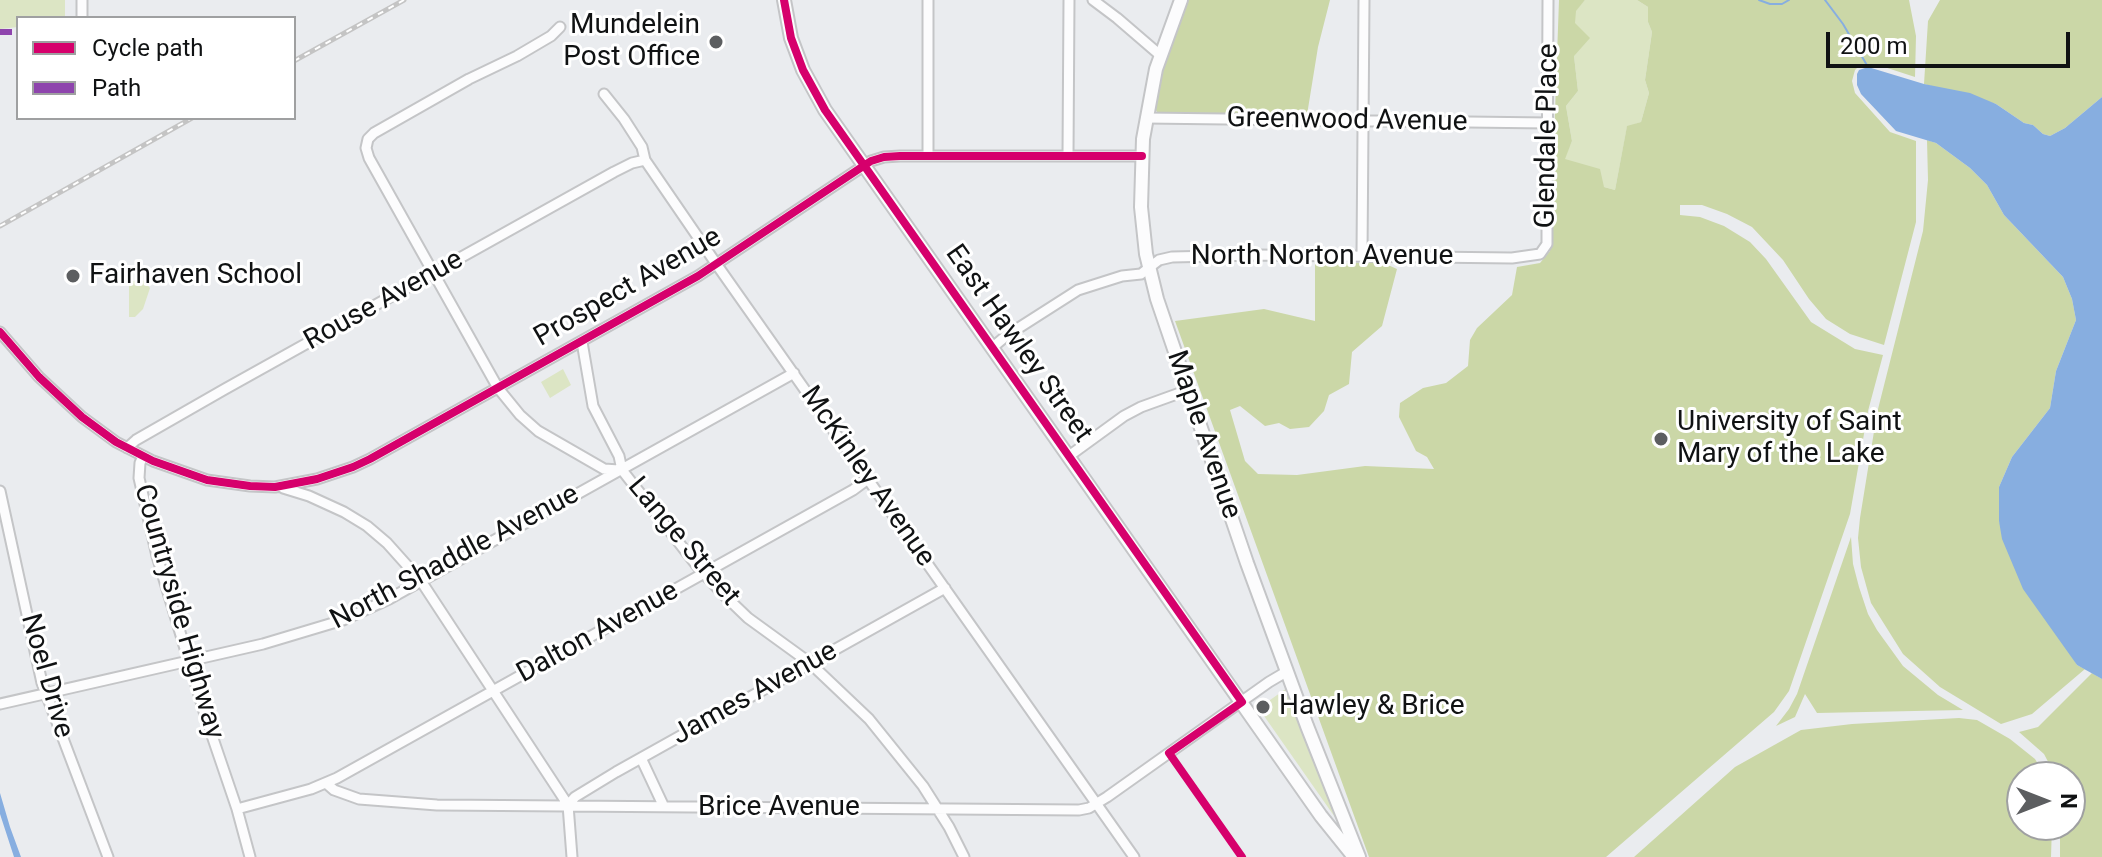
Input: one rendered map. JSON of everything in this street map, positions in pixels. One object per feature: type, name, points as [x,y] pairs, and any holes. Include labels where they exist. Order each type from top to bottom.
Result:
[{"type":"street","name":"East Hawley Street","points":[[784,0],[791,38],[809,84],[825,110],[1321,816],[1356,857]]},
{"type":"street","points":[[928,0],[928,155]]},
{"type":"street","points":[[1068,155],[1069,0]]},
{"type":"street","points":[[1093,0],[1160,55]]},
{"type":"street","name":"Maple Avenue","points":[[1181,0],[1160,55],[1146,118],[1141,207],[1146,254],[1157,299],[1247,563],[1356,857]]},
{"type":"street","points":[[1362,255],[1364,0]]},
{"type":"street","name":"Glendale Place","points":[[1531,257],[1540,254],[1547,244],[1548,4]]},
{"type":"street","name":"Lange Street","points":[[560,27],[551,36],[517,56],[469,79],[374,133],[368,139],[366,148],[369,158],[498,388],[520,415],[548,438],[604,469],[622,470],[722,593],[748,618],[810,663],[869,719],[906,762],[938,809],[964,857]]},
{"type":"street","name":"McKinley Avenue","points":[[604,94],[630,128],[642,147],[645,160],[717,265],[1134,857]]},
{"type":"street","name":"Greenwood Avenue","points":[[1146,118],[1548,123]]},
{"type":"street","name":"Prospect Avenue","points":[[143,456],[207,480],[250,486],[275,487],[317,479],[353,467],[717,265],[865,164],[884,157],[1142,156]]},
{"type":"street","name":"Rouse Avenue","points":[[127,448],[213,396],[614,172],[645,160]]},
{"type":"street","name":"North Norton Avenue","points":[[993,347],[1078,290],[1122,276],[1141,274],[1159,260],[1190,256],[1531,257]]},
{"type":"street","name":"Countryside Highway","points":[[0,332],[39,377],[82,417],[143,456],[139,472],[157,556],[250,857]]},
{"type":"street","points":[[582,342],[593,406],[619,456],[622,470]]},
{"type":"street","name":"North Shaddle Avenue","points":[[0,704],[318,629],[389,599],[794,373]]},
{"type":"street","points":[[1069,456],[1124,416],[1188,390]]},
{"type":"street","name":"Dalton Avenue","points":[[326,783],[868,479]]},
{"type":"street","points":[[275,487],[309,496],[367,526],[421,581],[568,805],[572,857]]},
{"type":"street","name":"Noel Drive","points":[[0,491],[42,683],[108,857]]},
{"type":"street","name":"James Avenue","points":[[568,805],[575,797],[641,758],[945,588]]},
{"type":"street","name":"Brice Avenue","points":[[326,783],[334,790],[359,799],[391,803],[536,807],[1079,810],[1097,804],[1286,672]]},
{"type":"street","points":[[641,758],[664,807]]},
{"type":"street","points":[[237,809],[326,783]]},
{"type":"green space","points":[[0,0],[65,0],[65,16],[16,16],[16,27],[0,29]]},
{"type":"green space","points":[[1181,0],[1330,0],[1318,47],[1306,121],[1162,118],[1154,108],[1156,69]]},
{"type":"green space","points":[[1559,0],[1585,0],[1576,11],[1575,23],[1590,38],[1574,56],[1578,91],[1566,106],[1572,141],[1565,159],[1600,169],[1604,187],[1615,190],[1627,126],[1641,122],[1649,93],[1645,80],[1652,32],[1648,7],[1637,0],[1909,0],[1916,36],[1915,77],[1875,64],[1861,64],[1855,70],[1852,81],[1855,93],[1890,132],[1916,141],[1916,222],[1884,345],[1850,334],[1826,319],[1783,260],[1752,227],[1702,205],[1680,205],[1680,215],[1700,217],[1724,226],[1750,242],[1766,259],[1811,322],[1855,349],[1883,355],[1868,411],[1850,514],[1789,691],[1774,712],[1606,857],[1369,857],[1175,321],[1264,309],[1315,321],[1315,264],[1381,262],[1397,269],[1382,326],[1352,352],[1349,384],[1329,395],[1324,411],[1309,427],[1290,429],[1279,423],[1265,426],[1240,406],[1230,410],[1245,461],[1258,474],[1297,475],[1365,466],[1434,469],[1427,457],[1416,451],[1399,417],[1400,403],[1423,388],[1446,383],[1468,366],[1470,340],[1477,328],[1512,295],[1517,267],[1540,263],[1550,251]]},
{"type":"green space","points":[[1585,0],[1637,0],[1648,7],[1652,32],[1645,80],[1649,93],[1641,122],[1627,127],[1615,190],[1604,187],[1564,159],[1572,141],[1566,106],[1578,91],[1574,56],[1575,11]]},
{"type":"green space","points":[[1940,0],[2102,0],[2102,97],[2065,128],[2050,136],[1996,104],[1924,84],[1928,21]]},
{"type":"green space","points":[[1927,140],[1970,168],[1987,185],[2004,215],[2063,277],[2076,320],[2056,371],[2050,408],[2012,457],[1999,487],[1999,521],[2077,665],[2085,669],[2032,714],[2001,724],[1940,687],[1903,654],[1871,603],[1861,567],[1858,538],[1860,518],[1877,413],[1923,231],[1928,180]]},
{"type":"green space","points":[[142,279],[150,288],[143,309],[135,317],[129,317],[129,282]]},
{"type":"green space","points":[[563,369],[571,385],[550,398],[541,382]]},
{"type":"green space","points":[[1851,537],[1859,587],[1877,630],[1903,666],[1938,695],[1963,710],[1817,713],[1805,694],[1795,717],[1776,726],[1797,694]]},
{"type":"green space","points":[[2092,673],[2102,679],[2102,857],[2060,857],[2060,841],[2086,841],[2086,761],[2048,761],[2019,732],[2038,727]]},
{"type":"green space","points":[[1287,688],[1339,823],[1262,713],[1266,710],[1263,705]]},
{"type":"green space","points":[[1959,718],[1977,720],[2010,739],[2036,761],[2006,761],[2006,841],[2052,841],[2051,857],[1634,857],[1735,767],[1801,730]]},
{"type":"water","points":[[1868,67],[1924,84],[1970,93],[1996,104],[2050,136],[2065,128],[2102,97],[2102,679],[2077,665],[2023,589],[2002,539],[1999,521],[1999,487],[2012,457],[2050,408],[2056,371],[2076,320],[2072,299],[2063,277],[2004,215],[1987,185],[1970,168],[1936,143],[1896,131],[1861,94],[1857,74]]},
{"type":"water","points":[[0,793],[21,857],[14,857],[0,814]]},
{"type":"waterway","points":[[1759,0],[1770,4],[1782,4],[1789,0]]},
{"type":"waterway","points":[[1825,0],[1868,67]]},
{"type":"railway","points":[[296,60],[404,0]]},
{"type":"railway","points":[[0,226],[188,120]]},
{"type":"marked path","points":[[0,32],[16,32]]},
{"type":"cycle path","points":[[784,0],[791,38],[803,70],[825,110],[1242,702],[1169,753],[1242,857]]},
{"type":"cycle path","points":[[0,332],[39,377],[82,417],[116,442],[153,461],[207,480],[275,487],[317,479],[370,459],[698,276],[871,161],[900,156],[1142,156]]},
{"type":"place","name":"Mundelein Post Office","points":[[716,42]]},
{"type":"place","name":"Fairhaven School","points":[[73,276]]},
{"type":"place","name":"University of Saint Mary of the Lake","points":[[1661,439]]},
{"type":"place","name":"Hawley & Brice","points":[[1263,707]]}]
